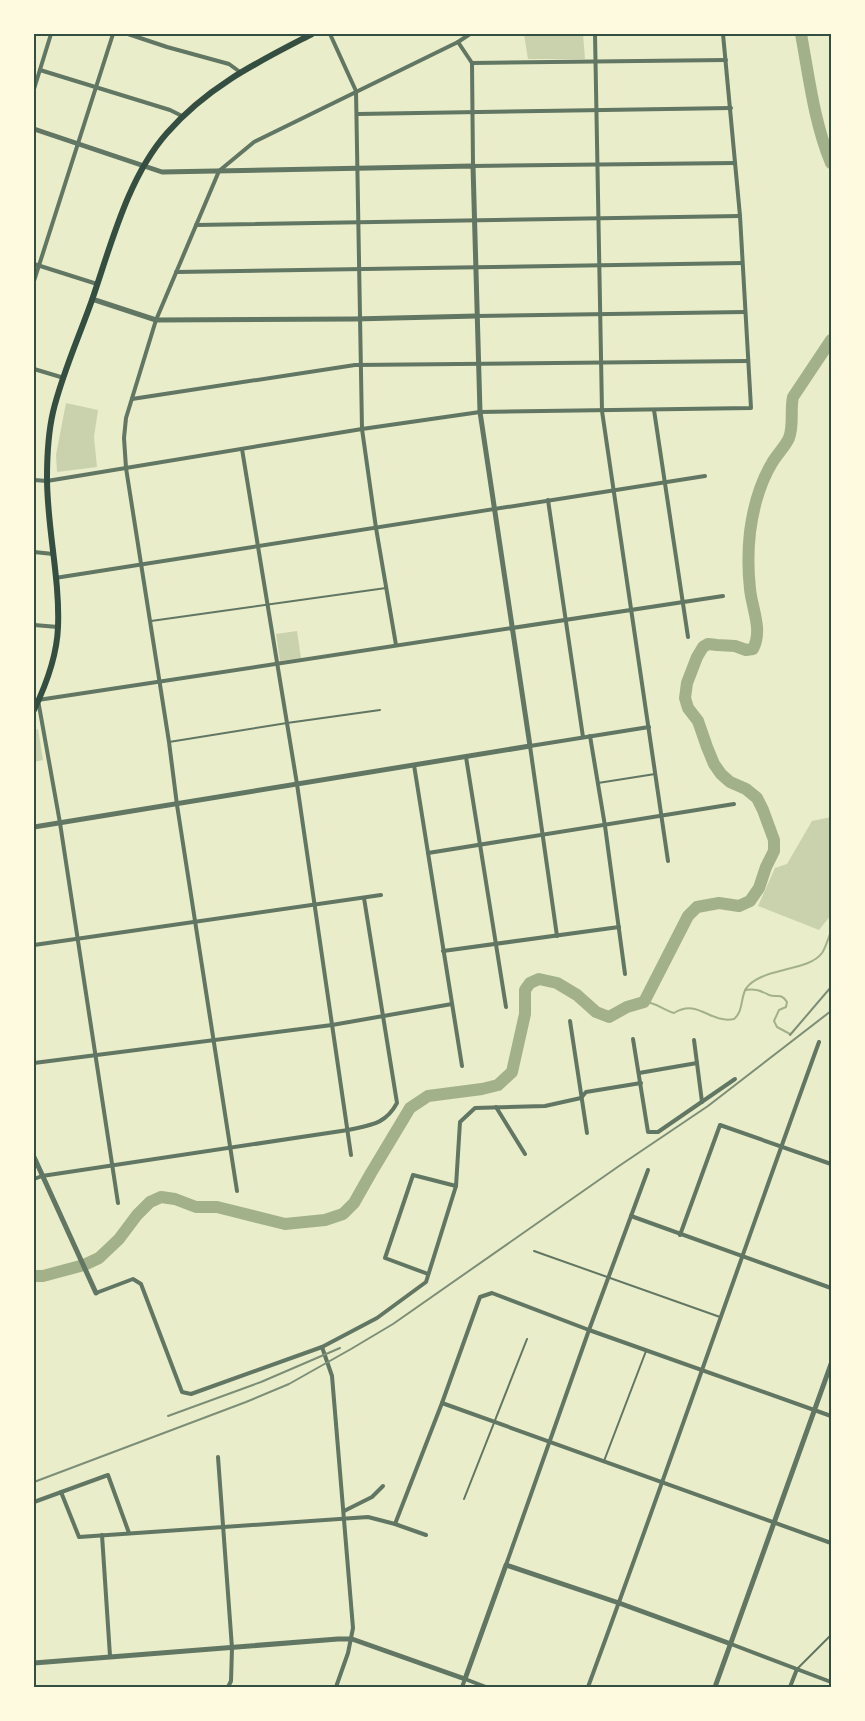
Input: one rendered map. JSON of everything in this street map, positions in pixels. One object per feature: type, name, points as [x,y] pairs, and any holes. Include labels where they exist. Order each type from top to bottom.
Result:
[{"type":"main road","points":[[34,710],[55,656],[58,627],[47,481],[48,440],[53,412],[129,195],[144,165],[166,133],[182,116],[217,87],[240,72],[312,34]]},
{"type":"street","points":[[34,89],[51,34]]},
{"type":"street","points":[[34,281],[36,265],[79,143],[113,34]]},
{"type":"street","points":[[128,34],[229,64],[240,72]]},
{"type":"street","points":[[330,34],[356,91],[362,429],[376,528],[396,645]]},
{"type":"street","points":[[238,1191],[126,468],[124,438],[126,418],[156,320],[219,171],[254,142],[458,42],[470,34]]},
{"type":"street","points":[[595,34],[602,411],[615,489],[668,861]]},
{"type":"street","points":[[34,480],[47,481],[362,429],[480,412],[751,408],[740,216],[723,34]]},
{"type":"street","points":[[458,42],[472,63],[474,221],[480,412],[557,936]]},
{"type":"street","points":[[472,63],[726,60]]},
{"type":"street","points":[[40,70],[170,110],[182,116]]},
{"type":"street","points":[[357,114],[731,108]]},
{"type":"street","points":[[34,129],[162,172],[598,163],[736,163]]},
{"type":"street","points":[[196,225],[740,216]]},
{"type":"street","points":[[176,272],[742,263]]},
{"type":"street","points":[[36,265],[97,284]]},
{"type":"street","points":[[92,299],[156,320],[744,312]]},
{"type":"street","points":[[132,399],[361,366],[748,361]]},
{"type":"street","points":[[34,369],[64,378]]},
{"type":"street","points":[[654,410],[688,637]]},
{"type":"street","points":[[242,449],[297,784],[351,1155]]},
{"type":"street","points":[[55,578],[705,476]]},
{"type":"street","points":[[548,500],[584,737]]},
{"type":"street","points":[[34,552],[52,554]]},
{"type":"street","points":[[118,1203],[60,823],[38,700],[723,596]]},
{"type":"street","points":[[34,625],[58,627]]},
{"type":"street","points":[[34,827],[649,727]]},
{"type":"street","points":[[590,736],[605,826],[625,974]]},
{"type":"street","points":[[466,757],[506,1007]]},
{"type":"street","points":[[414,765],[462,1066]]},
{"type":"street","points":[[428,853],[734,804]]},
{"type":"street","points":[[34,945],[381,895]]},
{"type":"street","points":[[34,1179],[111,1164],[348,1130],[372,1125],[386,1119],[392,1113],[397,1103],[364,898]]},
{"type":"street","points":[[443,951],[619,927]]},
{"type":"street","points":[[34,1063],[332,1025],[452,1004]]},
{"type":"street","points":[[570,1021],[587,1133]]},
{"type":"street","points":[[633,1039],[648,1132],[658,1132],[734,1079]]},
{"type":"street","points":[[694,1040],[702,1102]]},
{"type":"street","points":[[588,1687],[819,1042]]},
{"type":"street","points":[[639,1073],[697,1063]]},
{"type":"street","points":[[34,1157],[96,1293],[133,1279],[141,1284],[182,1392],[192,1394],[322,1347],[377,1318],[426,1282],[456,1186],[460,1122],[475,1108],[545,1106],[581,1098],[586,1092],[641,1083]]},
{"type":"street","points":[[496,1107],[525,1154]]},
{"type":"street","points":[[680,1234],[720,1124],[831,1164]]},
{"type":"street","points":[[462,1687],[648,1170]]},
{"type":"street","points":[[428,1274],[385,1258],[413,1175],[456,1186]]},
{"type":"street","points":[[631,1216],[831,1288]]},
{"type":"street","points":[[395,1524],[442,1403],[480,1296],[492,1293],[589,1330],[831,1416]]},
{"type":"street","points":[[322,1347],[332,1376],[353,1628],[352,1639],[336,1687]]},
{"type":"street","points":[[716,1687],[831,1364]]},
{"type":"street","points":[[442,1403],[831,1543]]},
{"type":"street","points":[[218,1457],[232,1648],[231,1682],[228,1687]]},
{"type":"street","points":[[34,1502],[108,1474],[129,1533]]},
{"type":"street","points":[[344,1511],[372,1497],[383,1486]]},
{"type":"street","points":[[61,1492],[79,1537],[368,1517],[426,1535]]},
{"type":"street","points":[[102,1535],[110,1656]]},
{"type":"street","points":[[506,1565],[619,1603],[831,1682]]},
{"type":"street","points":[[34,1663],[352,1639],[486,1687]]},
{"type":"street","points":[[790,1687],[797,1669]]},
{"type":"lane","points":[[150,621],[386,588]]},
{"type":"lane","points":[[169,742],[380,710]]},
{"type":"lane","points":[[598,783],[656,774]]},
{"type":"lane","points":[[534,1251],[720,1317]]},
{"type":"lane","points":[[464,1500],[526,1339]]},
{"type":"lane","points":[[604,1461],[647,1350]]},
{"type":"lane","points":[[797,1669],[831,1635]]},
{"type":"green space","points":[[524,34],[583,34],[585,59],[528,59]]},
{"type":"green space","points":[[66,403],[98,410],[94,437],[97,467],[57,472],[56,455]]},
{"type":"green space","points":[[297,631],[301,658],[280,661],[276,634]]},
{"type":"green space","points":[[38,729],[43,760],[34,762],[34,730]]},
{"type":"green space","points":[[831,817],[831,915],[819,930],[758,906],[775,868],[787,864],[812,821]]},
{"type":"waterway","points":[[801,34],[816,116],[831,163]]},
{"type":"waterway","points":[[34,1276],[43,1276],[84,1265],[99,1258],[119,1239],[137,1215],[150,1202],[161,1197],[175,1199],[196,1207],[217,1207],[285,1224],[325,1220],[343,1214],[354,1203],[410,1108],[428,1096],[498,1085],[512,1072],[525,1014],[525,990],[530,983],[539,979],[557,983],[577,995],[596,1012],[609,1017],[627,1007],[644,1002],[688,916],[697,907],[719,903],[739,906],[750,901],[759,888],[774,851],[774,840],[757,798],[746,789],[730,782],[714,764],[698,721],[688,708],[685,698],[687,683],[697,657],[703,647],[708,644],[735,646],[746,650],[753,649],[756,642],[757,627],[749,575],[750,532],[755,505],[768,471],[789,438],[793,397],[831,340]]},
{"type":"waterway","points":[[644,1002],[652,1003],[674,1013],[690,1008],[718,1018],[734,1019],[740,1011],[744,993],[749,985],[767,975],[816,959],[822,953],[831,932]]},
{"type":"waterway","points":[[745,990],[758,990],[772,996],[781,996],[785,999],[787,1002],[786,1007],[779,1010],[774,1021],[777,1027],[790,1034]]},
{"type":"railway","points":[[790,1035],[831,987]]},
{"type":"railway","points":[[34,1482],[289,1384],[351,1349],[393,1324],[708,1106],[831,1011]]},
{"type":"railway","points":[[168,1416],[261,1382],[340,1348]]}]
